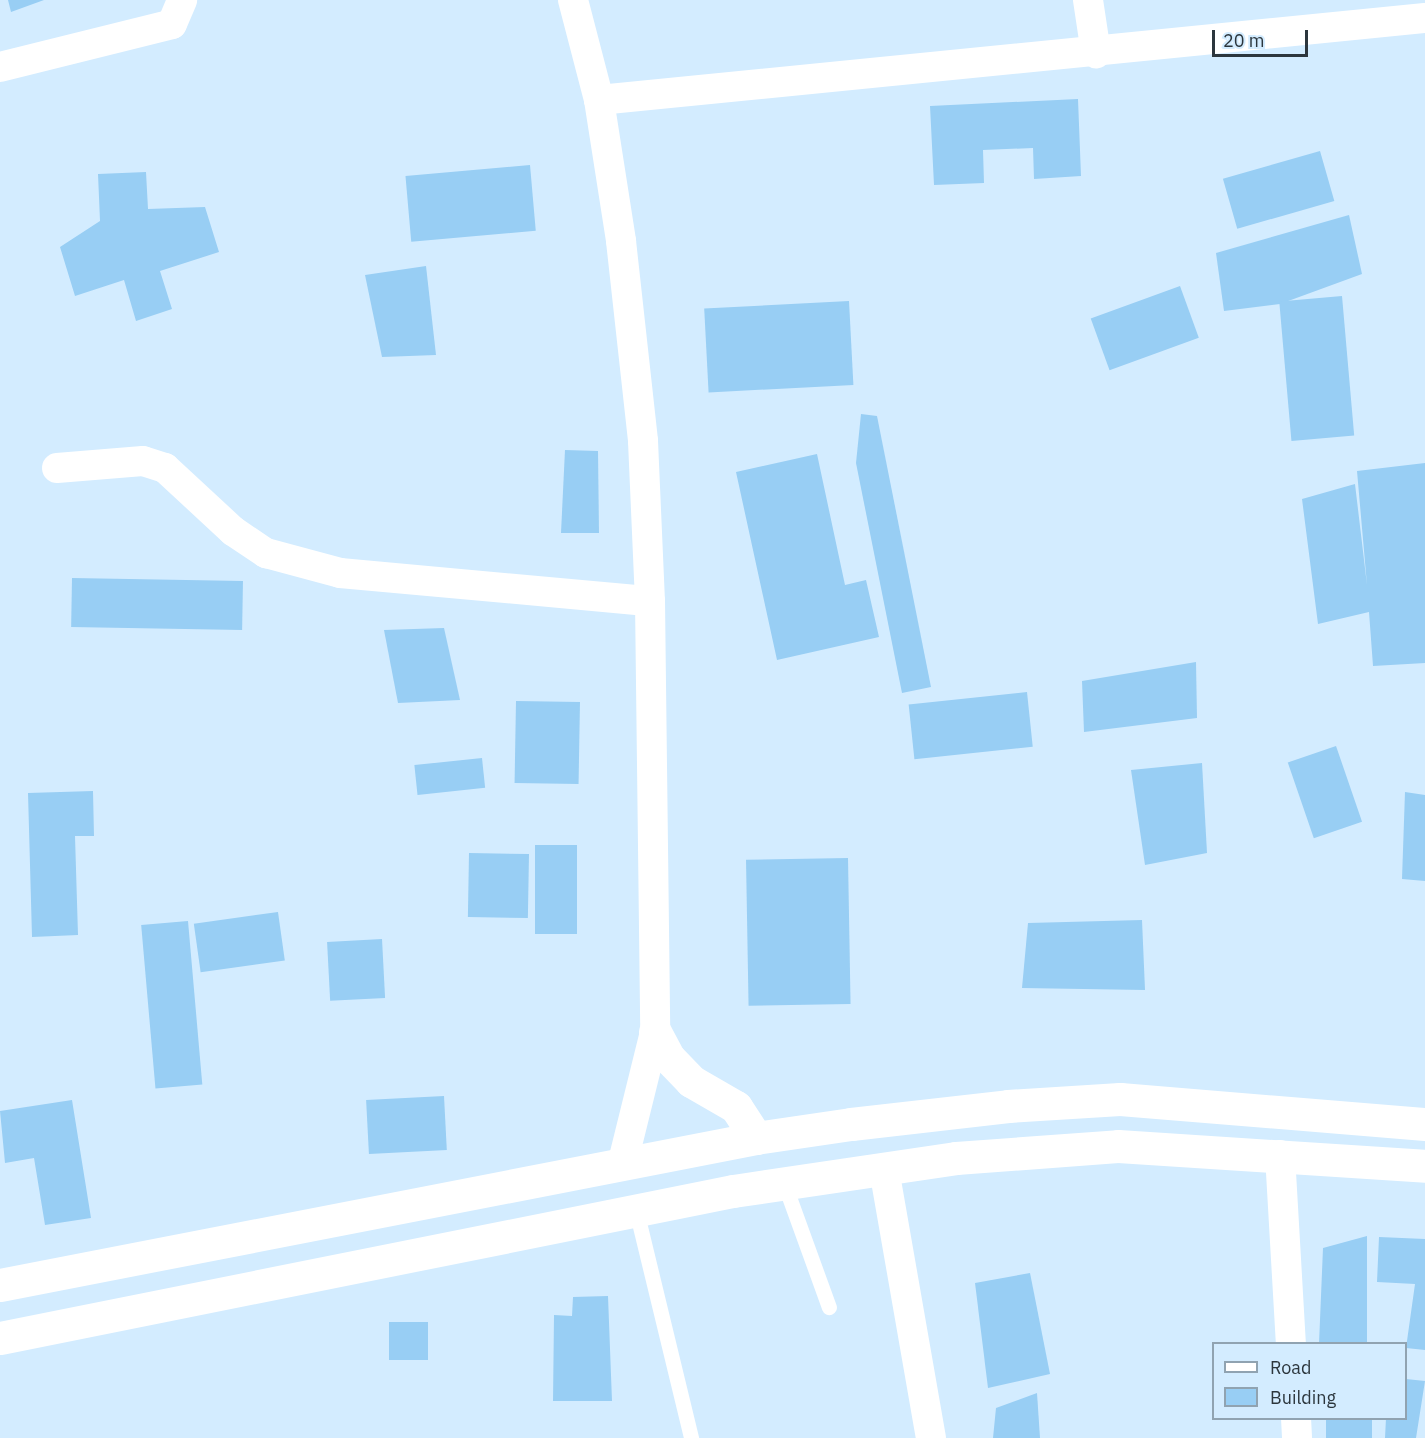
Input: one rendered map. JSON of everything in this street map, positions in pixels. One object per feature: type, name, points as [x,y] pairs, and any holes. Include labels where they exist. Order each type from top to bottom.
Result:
[{"type":"main road","points":[[655,1032],[669,1058],[684,1073],[736,1107],[756,1138]]},
{"type":"main road","points":[[0,1285],[756,1138],[1008,1106],[1120,1099],[1425,1124]]},
{"type":"main road","points":[[0,1338],[636,1210],[784,1183],[956,1158],[1118,1146],[1425,1166]]},
{"type":"street","points":[[0,67],[172,24],[182,0]]},
{"type":"street","points":[[573,0],[599,100],[621,241],[643,441],[650,600],[655,1032],[622,1165]]},
{"type":"street","points":[[1088,0],[1096,53]]},
{"type":"street","points":[[599,100],[1096,53],[1425,18]]},
{"type":"street","points":[[57,468],[143,461],[165,468],[233,531],[266,553],[340,573],[650,600]]},
{"type":"street","points":[[1280,1155],[1291,1342]]},
{"type":"street","points":[[884,1169],[931,1438]]},
{"type":"street","points":[[1296,1420],[1297,1438]]},
{"type":"lane","points":[[784,1183],[829,1307]]},
{"type":"lane","points":[[636,1210],[691,1438]]},
{"type":"building","points":[[8,0],[44,0],[11,12]]},
{"type":"building","points":[[1078,99],[1081,176],[1034,179],[1033,148],[983,150],[984,183],[934,185],[930,106]]},
{"type":"building","points":[[1320,151],[1334,201],[1237,229],[1223,179]]},
{"type":"building","points":[[530,165],[536,231],[411,242],[405,176]]},
{"type":"building","points":[[146,172],[148,209],[205,207],[219,252],[160,271],[172,309],[136,321],[124,280],[75,296],[60,247],[100,221],[98,174]]},
{"type":"building","points":[[1349,215],[1362,274],[1280,304],[1224,311],[1216,253]]},
{"type":"building","points":[[426,266],[436,355],[382,357],[365,275]]},
{"type":"building","points":[[1180,286],[1199,338],[1110,370],[1091,318]]},
{"type":"building","points":[[1342,296],[1354,435],[1291,441],[1279,301]]},
{"type":"building","points":[[849,301],[853,385],[709,392],[704,309]]},
{"type":"building","points":[[861,414],[877,416],[931,687],[902,693],[856,463]]},
{"type":"building","points":[[565,450],[598,451],[599,533],[561,533]]},
{"type":"building","points":[[817,454],[845,585],[866,580],[879,637],[777,660],[736,472]]},
{"type":"building","points":[[1425,463],[1425,663],[1373,666],[1369,612],[1318,624],[1302,499],[1355,484],[1367,585],[1357,471]]},
{"type":"building","points":[[72,578],[243,581],[242,630],[71,627]]},
{"type":"building","points":[[444,628],[460,700],[398,703],[384,630]]},
{"type":"building","points":[[1196,662],[1197,718],[1084,732],[1082,681]]},
{"type":"building","points":[[1027,692],[1033,747],[914,759],[909,704]]},
{"type":"building","points":[[516,701],[580,702],[579,784],[515,783]]},
{"type":"building","points":[[1336,746],[1362,822],[1314,838],[1288,763]]},
{"type":"building","points":[[482,758],[485,788],[418,795],[414,765]]},
{"type":"building","points":[[1202,763],[1207,853],[1145,865],[1131,770]]},
{"type":"building","points":[[93,791],[94,836],[75,836],[78,935],[32,937],[28,793]]},
{"type":"building","points":[[1405,792],[1425,795],[1425,881],[1402,879]]},
{"type":"building","points":[[535,845],[577,845],[577,934],[535,934]]},
{"type":"building","points":[[469,853],[529,854],[528,918],[468,917]]},
{"type":"building","points":[[848,858],[851,1004],[749,1006],[746,860]]},
{"type":"building","points":[[278,912],[285,961],[201,972],[194,924]]},
{"type":"building","points":[[1142,920],[1145,990],[1022,988],[1028,923]]},
{"type":"building","points":[[188,921],[202,1084],[155,1088],[141,925]]},
{"type":"building","points":[[382,939],[385,998],[330,1001],[327,942]]},
{"type":"building","points":[[444,1096],[447,1150],[369,1154],[366,1100]]},
{"type":"building","points":[[72,1100],[91,1218],[45,1225],[34,1158],[5,1163],[0,1111]]},
{"type":"building","points":[[1367,1236],[1367,1342],[1319,1342],[1323,1248]]},
{"type":"building","points":[[1379,1237],[1425,1239],[1425,1350],[1407,1348],[1415,1284],[1377,1282]]},
{"type":"building","points":[[1030,1273],[1050,1374],[988,1388],[975,1283]]},
{"type":"building","points":[[608,1296],[612,1401],[553,1401],[554,1315],[572,1316],[573,1297]]},
{"type":"building","points":[[389,1322],[428,1322],[428,1360],[389,1360]]},
{"type":"building","points":[[1407,1379],[1425,1381],[1416,1438],[1385,1438],[1386,1420],[1407,1420]]},
{"type":"building","points":[[1037,1393],[1040,1438],[993,1438],[996,1408]]},
{"type":"building","points":[[1326,1420],[1372,1420],[1372,1438],[1326,1438]]}]
